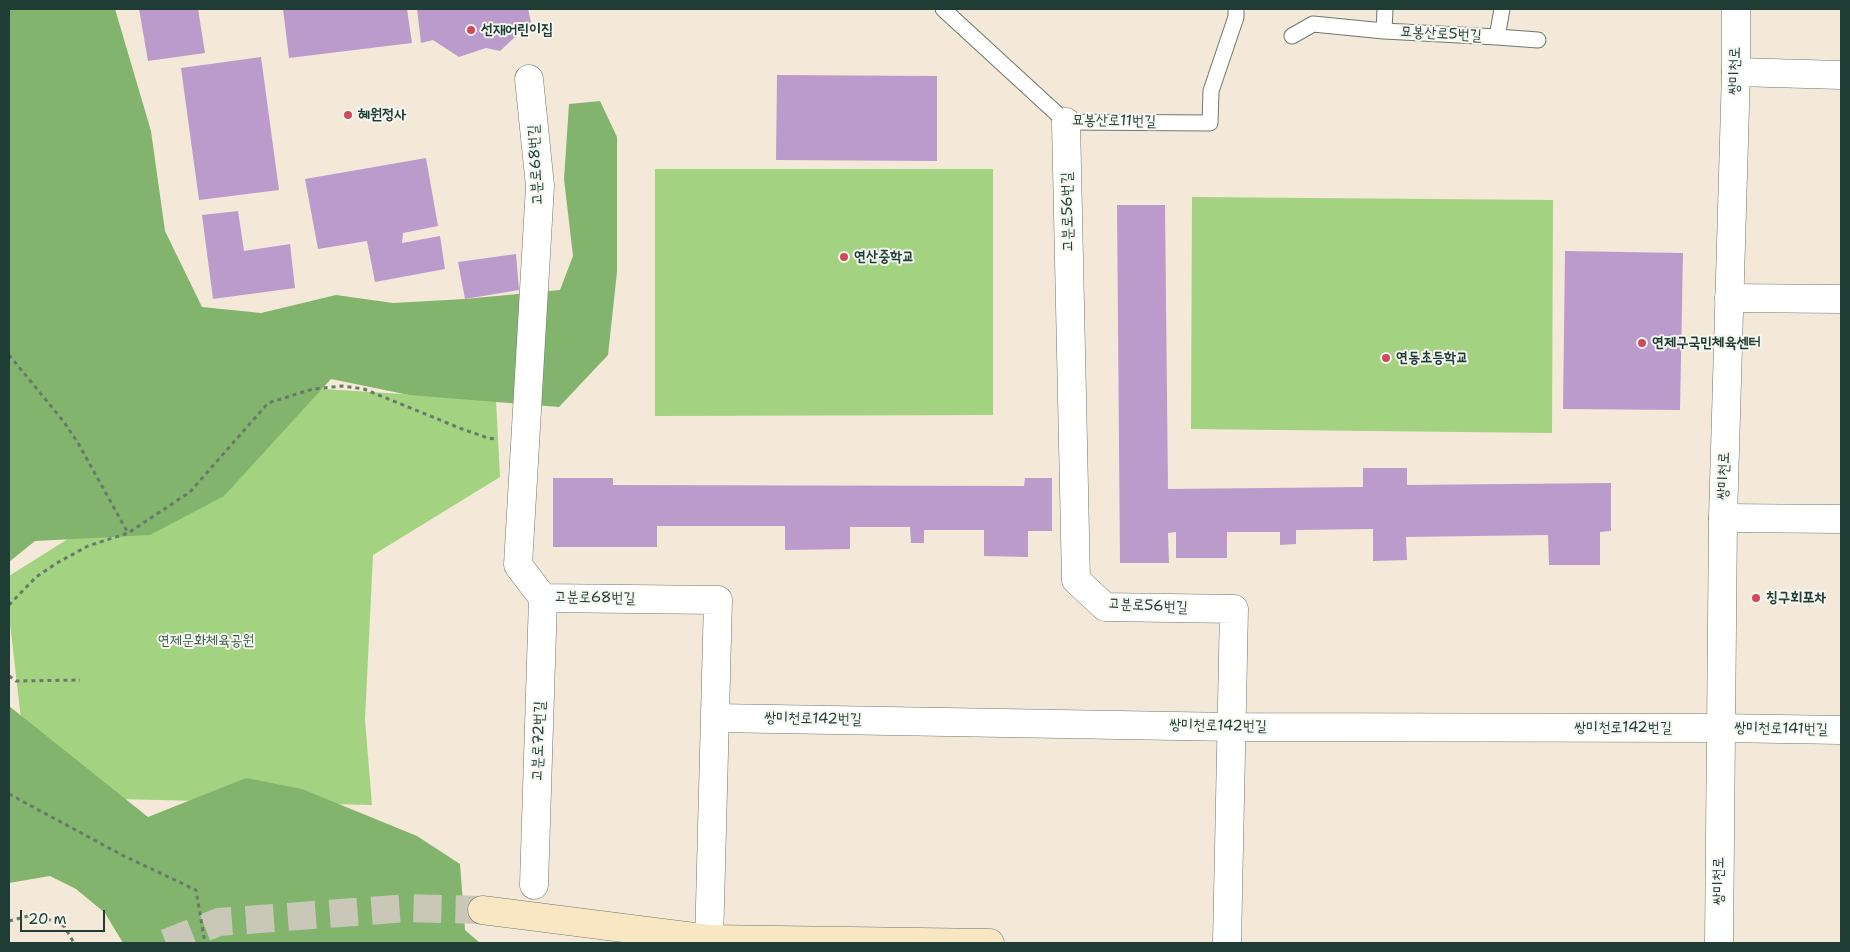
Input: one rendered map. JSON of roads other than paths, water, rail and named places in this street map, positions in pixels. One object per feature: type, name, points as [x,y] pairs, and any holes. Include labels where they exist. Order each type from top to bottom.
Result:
[{"type":"main road","points":[[482,910],[709,941]]},
{"type":"main road","points":[[682,943],[709,941],[990,943]]},
{"type":"street","name":"쌍미천로","points":[[1719,943],[1723,518],[1736,72],[1736,9]]},
{"type":"street","points":[[1736,72],[1841,74]]},
{"type":"street","name":"고분로68번길","points":[[529,79],[540,186],[518,565],[543,598],[718,600],[709,941]]},
{"type":"street","name":"고분로56번길","points":[[1066,122],[1076,580],[1106,607],[1234,609],[1227,943]]},
{"type":"street","points":[[1729,298],[1841,299]]},
{"type":"street","points":[[1723,518],[1841,519]]},
{"type":"street","name":"고분로72번길","points":[[534,885],[543,598]]},
{"type":"street","name":"쌍미천로142번길","points":[[716,718],[1232,727],[1720,728]]},
{"type":"street","name":"쌍미천로141번길","points":[[1720,728],[1841,730]]},
{"type":"lane","name":"묘봉산로11번길","points":[[943,9],[1066,122],[1210,123],[1211,91],[1236,17],[1236,9]]},
{"type":"lane","points":[[1384,31],[1385,9]]},
{"type":"lane","name":"묘봉산로5번길","points":[[1497,37],[1502,9]]},
{"type":"lane","name":"묘봉산로5번길","points":[[1292,36],[1313,24],[1384,31],[1538,40]]},
{"type":"tunnel","points":[[166,943],[219,922],[408,908],[482,910]]},
{"type":"place","name":"선재어린이집","points":[[471,30]]},
{"type":"place","name":"혜원정사","points":[[348,115]]},
{"type":"place","name":"연산중학교","points":[[844,257]]},
{"type":"place","name":"연제구국민체육센터","points":[[1642,343]]},
{"type":"place","name":"연동초등학교","points":[[1386,358]]},
{"type":"place","name":"칭구회포차","points":[[1756,598]]},
{"type":"park label","name":"연제문화체육공원","points":[[206,641]]}]
